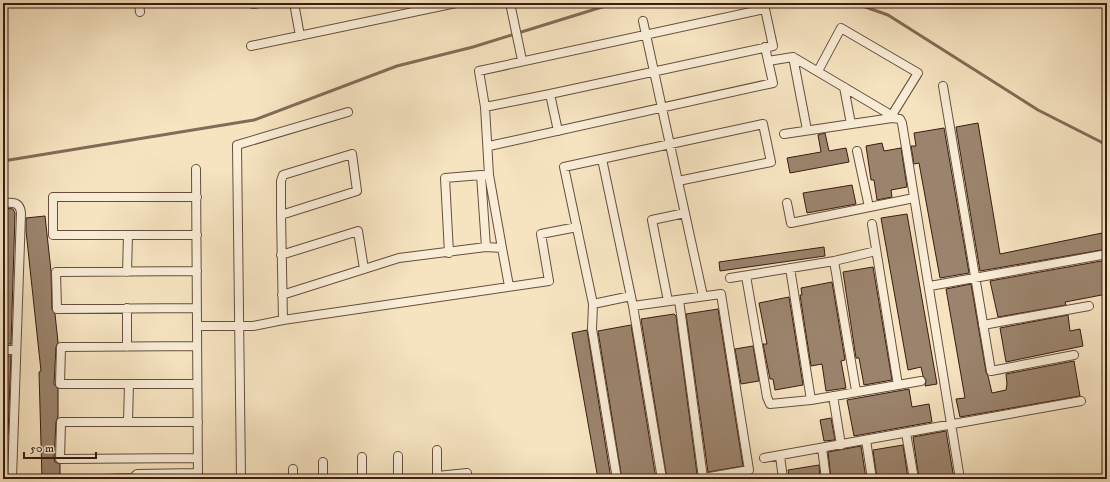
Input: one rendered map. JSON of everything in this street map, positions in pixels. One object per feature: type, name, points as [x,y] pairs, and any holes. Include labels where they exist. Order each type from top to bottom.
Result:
[{"type":"street","points":[[139,3],[140,12]]},
{"type":"street","points":[[294,3],[300,36]]},
{"type":"street","points":[[251,46],[456,3]]},
{"type":"street","points":[[510,3],[522,60]]},
{"type":"street","points":[[485,107],[773,46],[765,9],[479,70],[489,146],[485,175],[486,247]]},
{"type":"street","points":[[643,21],[703,296]]},
{"type":"street","points":[[818,71],[841,28],[918,73],[894,117]]},
{"type":"street","points":[[489,146],[773,83],[765,47]]},
{"type":"street","points":[[768,61],[793,57],[902,123],[930,286],[960,479]]},
{"type":"street","points":[[793,57],[807,130]]},
{"type":"street","points":[[943,86],[991,371],[1074,355]]},
{"type":"street","points":[[844,87],[851,124]]},
{"type":"street","points":[[550,94],[558,131]]},
{"type":"street","points":[[241,479],[237,145],[348,112]]},
{"type":"street","points":[[784,134],[894,117]]},
{"type":"street","points":[[617,479],[592,329],[594,304],[564,167],[763,124],[771,162],[678,182]]},
{"type":"street","points":[[857,151],[868,207]]},
{"type":"street","points":[[281,215],[356,191],[352,154],[283,175],[281,181],[281,215],[281,255],[283,320]]},
{"type":"street","points":[[602,159],[633,306],[662,479]]},
{"type":"street","points":[[104,479],[132,479],[137,474],[198,476],[196,169]]},
{"type":"street","points":[[485,175],[509,286]]},
{"type":"street","points":[[449,252],[445,178],[485,175]]},
{"type":"street","points":[[197,197],[53,197],[53,234],[197,235]]},
{"type":"street","points":[[787,203],[791,223],[914,198]]},
{"type":"street","points":[[3,203],[16,203],[21,208],[15,350],[12,479]]},
{"type":"street","points":[[668,301],[652,220],[685,213]]},
{"type":"street","points":[[872,224],[898,385]]},
{"type":"street","points":[[197,326],[253,326],[283,320],[549,281],[541,234],[577,227]]},
{"type":"street","points":[[281,255],[358,231],[364,269]]},
{"type":"street","points":[[127,272],[128,235]]},
{"type":"street","points":[[282,295],[399,258],[486,247],[502,248]]},
{"type":"street","points":[[730,278],[834,261],[876,251]]},
{"type":"street","points":[[930,286],[1107,254]]},
{"type":"street","points":[[834,261],[856,391]]},
{"type":"street","points":[[790,268],[811,400]]},
{"type":"street","points":[[197,271],[56,272],[57,309],[197,308]]},
{"type":"street","points":[[746,276],[767,400],[773,404],[811,400],[856,391],[921,381]]},
{"type":"street","points":[[633,306],[721,294],[749,470],[701,479],[679,300]]},
{"type":"street","points":[[594,304],[630,296]]},
{"type":"street","points":[[983,325],[1089,306]]},
{"type":"street","points":[[127,346],[128,308]]},
{"type":"street","points":[[197,346],[60,347],[60,384],[197,384]]},
{"type":"street","points":[[3,350],[15,350]]},
{"type":"street","points":[[128,384],[128,421]]},
{"type":"street","points":[[833,396],[841,445]]},
{"type":"street","points":[[764,458],[1081,400]]},
{"type":"street","points":[[198,422],[61,422],[60,459],[198,458]]},
{"type":"street","points":[[906,433],[914,479]]},
{"type":"street","points":[[866,440],[872,479]]},
{"type":"street","points":[[822,448],[826,479]]},
{"type":"street","points":[[438,450],[437,477],[468,473]]},
{"type":"street","points":[[398,456],[398,479]]},
{"type":"street","points":[[780,456],[783,479]]},
{"type":"street","points":[[362,457],[362,479]]},
{"type":"street","points":[[323,462],[323,479]]},
{"type":"street","points":[[293,469],[293,479]]},
{"type":"building","points":[[978,123],[1000,254],[1107,232],[1107,249],[980,271],[956,127]]},
{"type":"building","points":[[944,128],[969,273],[940,278],[919,163],[914,164],[911,146],[916,146],[914,133]]},
{"type":"building","points":[[825,133],[829,151],[846,148],[849,162],[790,173],[787,158],[821,152],[818,135]]},
{"type":"building","points":[[882,143],[884,151],[901,148],[907,187],[891,190],[892,197],[877,200],[874,180],[871,180],[866,146]]},
{"type":"building","points":[[852,185],[856,204],[807,213],[803,193]]},
{"type":"building","points":[[3,208],[13,209],[15,213],[11,344],[3,344]]},
{"type":"building","points":[[907,214],[937,384],[925,386],[926,380],[923,376],[921,367],[908,370],[881,218]]},
{"type":"building","points":[[45,216],[51,271],[52,309],[55,314],[58,342],[56,347],[54,384],[58,389],[58,417],[56,422],[54,459],[55,462],[60,464],[60,479],[42,479],[39,372],[41,371],[26,231],[26,218]]},
{"type":"building","points":[[824,247],[825,256],[720,271],[719,262]]},
{"type":"building","points":[[1107,260],[1107,278],[1105,278],[1107,294],[1065,302],[1066,305],[998,317],[990,281]]},
{"type":"building","points":[[873,267],[892,380],[864,385],[859,358],[856,358],[843,272]]},
{"type":"building","points":[[832,282],[845,360],[841,361],[846,388],[826,391],[822,364],[811,366],[800,295],[802,295],[801,288]]},
{"type":"building","points":[[971,284],[986,372],[992,393],[1006,390],[1006,374],[1074,361],[1080,396],[960,417],[956,399],[965,398],[946,289]]},
{"type":"building","points":[[789,297],[803,385],[775,390],[773,379],[770,379],[763,344],[767,344],[759,303]]},
{"type":"building","points":[[718,309],[743,466],[708,472],[686,314]]},
{"type":"building","points":[[674,314],[676,316],[697,474],[694,476],[667,479],[641,319]]},
{"type":"building","points":[[1068,315],[1070,331],[1080,329],[1083,346],[1006,362],[1000,328]]},
{"type":"building","points":[[631,325],[656,479],[622,479],[598,331]]},
{"type":"building","points":[[587,330],[611,479],[598,479],[572,333]]},
{"type":"building","points":[[753,346],[759,381],[741,384],[735,349]]},
{"type":"building","points":[[3,356],[11,356],[8,434],[3,434]]},
{"type":"building","points":[[909,389],[912,407],[929,404],[932,422],[854,436],[847,400]]},
{"type":"building","points":[[831,418],[835,440],[824,441],[820,420]]},
{"type":"building","points":[[946,431],[954,479],[919,479],[913,437]]},
{"type":"building","points":[[903,445],[908,479],[877,479],[873,450]]},
{"type":"building","points":[[861,446],[866,479],[831,479],[828,452]]},
{"type":"building","points":[[819,465],[820,479],[790,479],[788,470]]},
{"type":"waterway","points":[[3,161],[254,120],[397,66],[473,47],[615,3]]},
{"type":"waterway","points":[[854,3],[888,15],[1038,110],[1107,145]]}]
